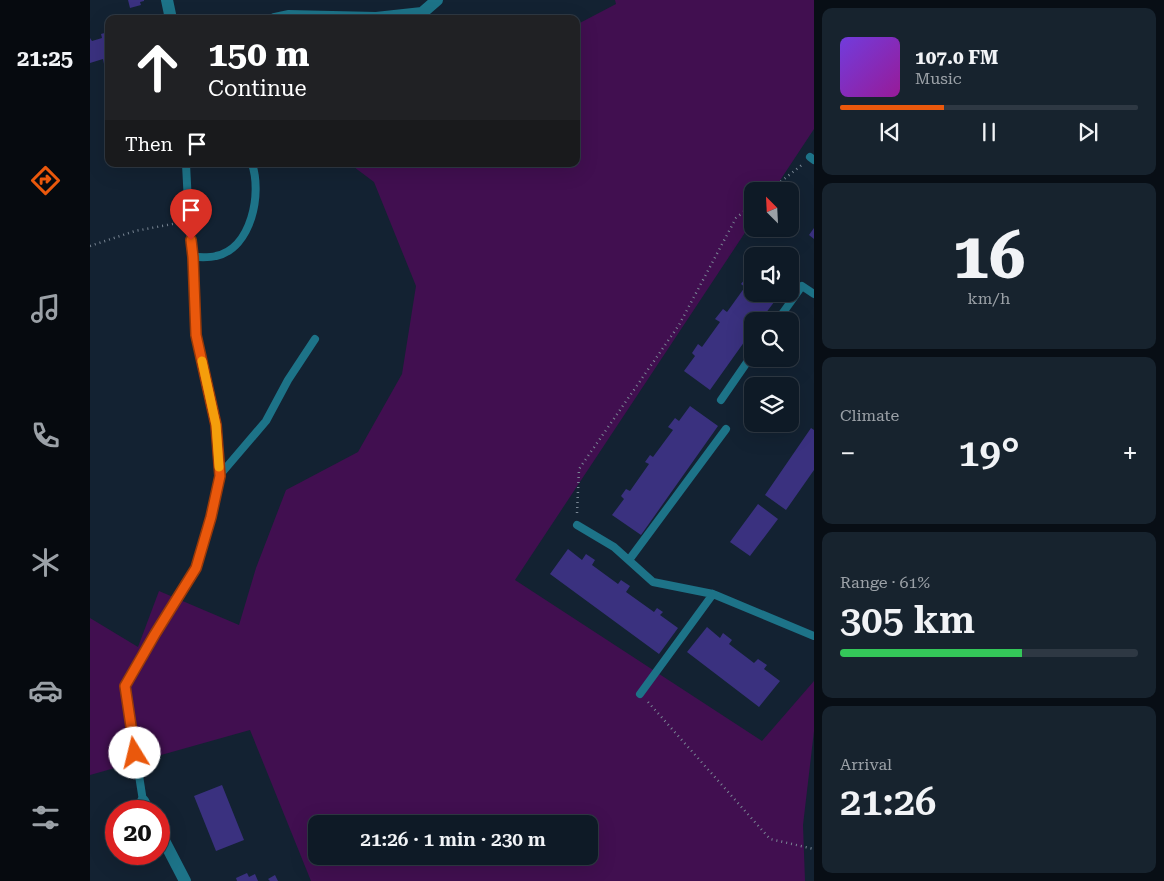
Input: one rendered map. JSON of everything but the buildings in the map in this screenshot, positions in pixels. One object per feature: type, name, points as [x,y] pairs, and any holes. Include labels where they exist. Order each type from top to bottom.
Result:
[{"type":"street","points":[[167,0],[170,15]]},
{"type":"street","points":[[404,15],[422,13],[436,0]]},
{"type":"street","points":[[170,852],[185,881]]},
{"type":"lane","points":[[144,800],[125,686],[196,568],[211,517],[220,476],[216,425],[196,335],[193,257],[186,167]]},
{"type":"lane","points":[[193,257],[217,256],[232,248],[242,237],[253,218],[256,196],[252,167]]},
{"type":"lane","points":[[783,312],[802,286],[814,294]]},
{"type":"lane","points":[[220,476],[266,422],[288,380],[315,339]]},
{"type":"lane","points":[[721,400],[744,367]]},
{"type":"lane","points":[[629,560],[726,429]]},
{"type":"lane","points":[[577,525],[614,547],[653,582],[713,594],[814,636]]},
{"type":"lane","points":[[640,694],[713,594]]},
{"type":"path","points":[[781,182],[812,159]]},
{"type":"path","points":[[577,525],[579,469],[679,325],[736,218],[744,212]]},
{"type":"path","points":[[90,246],[135,231],[160,225],[189,222]]},
{"type":"path","points":[[640,694],[770,839],[814,849]]},
{"type":"shaded area","points":[[615,0],[814,0],[814,129],[779,182],[744,182],[744,234],[515,580],[762,741],[814,681],[814,731],[803,825],[805,881],[311,881],[250,730],[90,775],[90,618],[138,647],[159,591],[239,625],[256,568],[286,490],[358,452],[402,374],[416,286],[374,182],[354,167],[580,167],[580,23],[616,4]]},
{"type":"slow traffic","points":[[202,361],[216,425],[219,467]]},
{"type":"route","points":[[135,753],[125,686],[196,568],[211,517],[220,476],[216,425],[196,335],[191,240]]}]
